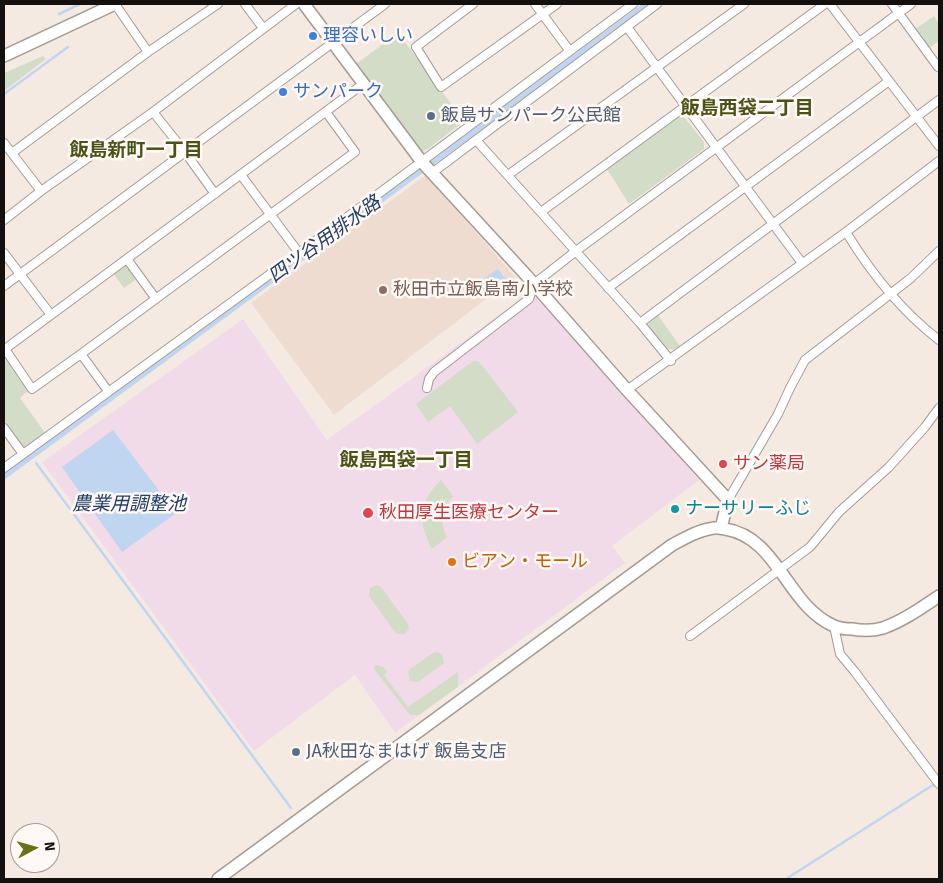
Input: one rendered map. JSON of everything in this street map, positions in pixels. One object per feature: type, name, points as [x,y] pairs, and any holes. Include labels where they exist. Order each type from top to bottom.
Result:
[{"type":"street","points":[[4,56],[115,4],[148,52]]},
{"type":"street","points":[[12,153],[148,52],[218,4]]},
{"type":"street","points":[[246,4],[263,28]]},
{"type":"street","points":[[4,220],[41,191],[153,112],[296,4]]},
{"type":"street","points":[[304,4],[426,167],[728,500]]},
{"type":"street","points":[[4,286],[385,4]]},
{"type":"street","points":[[473,4],[416,47],[441,87],[557,4]]},
{"type":"street","points":[[535,4],[569,50]]},
{"type":"street","points":[[5,464],[23,454],[299,253],[426,167],[569,50],[633,4]]},
{"type":"street","points":[[426,167],[476,140],[658,4]]},
{"type":"street","points":[[508,175],[744,4]]},
{"type":"street","points":[[541,212],[826,4]]},
{"type":"street","points":[[830,4],[939,146]]},
{"type":"street","points":[[892,4],[938,67]]},
{"type":"street","points":[[427,388],[429,378],[434,372],[529,299],[534,284],[911,4]]},
{"type":"street","points":[[627,27],[802,263]]},
{"type":"street","points":[[608,288],[888,81]]},
{"type":"street","points":[[326,112],[355,152],[32,389],[5,349],[363,84]]},
{"type":"street","points":[[640,323],[773,226],[939,100]]},
{"type":"street","points":[[153,112],[215,194]]},
{"type":"street","points":[[476,140],[640,323],[670,360]]},
{"type":"street","points":[[4,143],[41,191]]},
{"type":"street","points":[[628,390],[846,232],[939,161]]},
{"type":"street","points":[[241,175],[299,253]]},
{"type":"street","points":[[846,232],[868,267],[891,294],[914,320],[939,340]]},
{"type":"street","points":[[721,528],[728,500],[778,414],[805,360],[911,278],[939,251]]},
{"type":"street","points":[[4,253],[51,315]]},
{"type":"street","points":[[127,259],[156,299]]},
{"type":"street","points":[[81,354],[108,392]]},
{"type":"street","points":[[690,636],[810,547],[839,512],[889,467],[938,413]]},
{"type":"street","points":[[4,428],[23,454]]},
{"type":"street","points":[[218,879],[672,545],[692,534],[721,528],[737,531],[755,541],[780,570],[805,604],[818,616],[834,626],[864,631],[881,629],[897,622],[939,596]]},
{"type":"street","points":[[834,626],[840,654],[938,782]]},
{"type":"shaded area","name":"秋田市立飯島南小学校","points":[[426,175],[515,277],[334,415],[251,303]]},
{"type":"shaded area","name":"秋田厚生医療センター","points":[[529,287],[699,480],[612,546],[625,563],[395,733],[355,675],[254,751],[42,462],[243,319],[327,440],[521,299]]},
{"type":"green space","points":[[934,16],[939,24],[939,41],[928,49],[914,30]]},
{"type":"green space","points":[[398,33],[464,121],[428,149],[420,152],[356,64]]},
{"type":"green space","points":[[43,56],[46,59],[4,91],[4,73]]},
{"type":"green space","points":[[678,117],[684,117],[704,142],[704,149],[629,204],[607,169]]},
{"type":"green space","points":[[124,265],[129,266],[138,278],[124,288],[113,273]]},
{"type":"green space","points":[[657,314],[680,346],[675,349],[666,349],[649,328],[648,321]]},
{"type":"green space","points":[[4,357],[28,391],[20,398],[46,434],[25,449],[4,420]]},
{"type":"green space","points":[[473,361],[481,364],[518,412],[477,444],[450,406],[428,422],[416,404]]},
{"type":"green space","points":[[441,480],[453,496],[446,505],[442,515],[447,537],[432,549],[424,530],[424,504],[433,488]]},
{"type":"green space","points":[[377,585],[381,587],[408,624],[409,628],[405,634],[395,632],[369,596],[370,588]]},
{"type":"green space","points":[[438,652],[442,655],[444,663],[418,682],[410,681],[408,672],[410,669],[433,653]]},
{"type":"green space","points":[[375,665],[383,667],[387,672],[384,675],[408,707],[458,672],[458,687],[419,715],[410,715],[377,673],[374,668]]},
{"type":"water","name":"四ツ谷用排水路","points":[[642,4],[653,4],[4,480],[4,472],[327,237]]},
{"type":"water","points":[[498,269],[506,280],[481,298],[473,286]]},
{"type":"water","name":"農業用調整池","points":[[113,430],[176,513],[122,552],[62,467]]},
{"type":"waterway","points":[[59,14],[80,4]]},
{"type":"waterway","points":[[4,94],[68,47]]},
{"type":"waterway","points":[[36,463],[291,808]]},
{"type":"waterway","points":[[786,879],[936,783]]},
{"type":"place","name":"理容いしい","points":[[313,36]]},
{"type":"place","name":"サンパーク","points":[[283,92]]},
{"type":"place","name":"飯島サンパーク公民館","points":[[431,116]]},
{"type":"place","name":"秋田市立飯島南小学校","points":[[383,290]]},
{"type":"place","name":"サン薬局","points":[[723,464]]},
{"type":"place","name":"ナーサリーふじ","points":[[675,509]]},
{"type":"place","name":"秋田厚生医療センター","points":[[368,513]]},
{"type":"place","name":"ビアン・モール","points":[[452,562]]},
{"type":"place","name":"JA秋田なまはげ 飯島支店","points":[[296,752]]},
{"type":"district","name":"飯島西袋二丁目","points":[[747,109]]},
{"type":"district","name":"飯島新町一丁目","points":[[136,151]]},
{"type":"district","name":"飯島西袋一丁目","points":[[406,461]]}]
